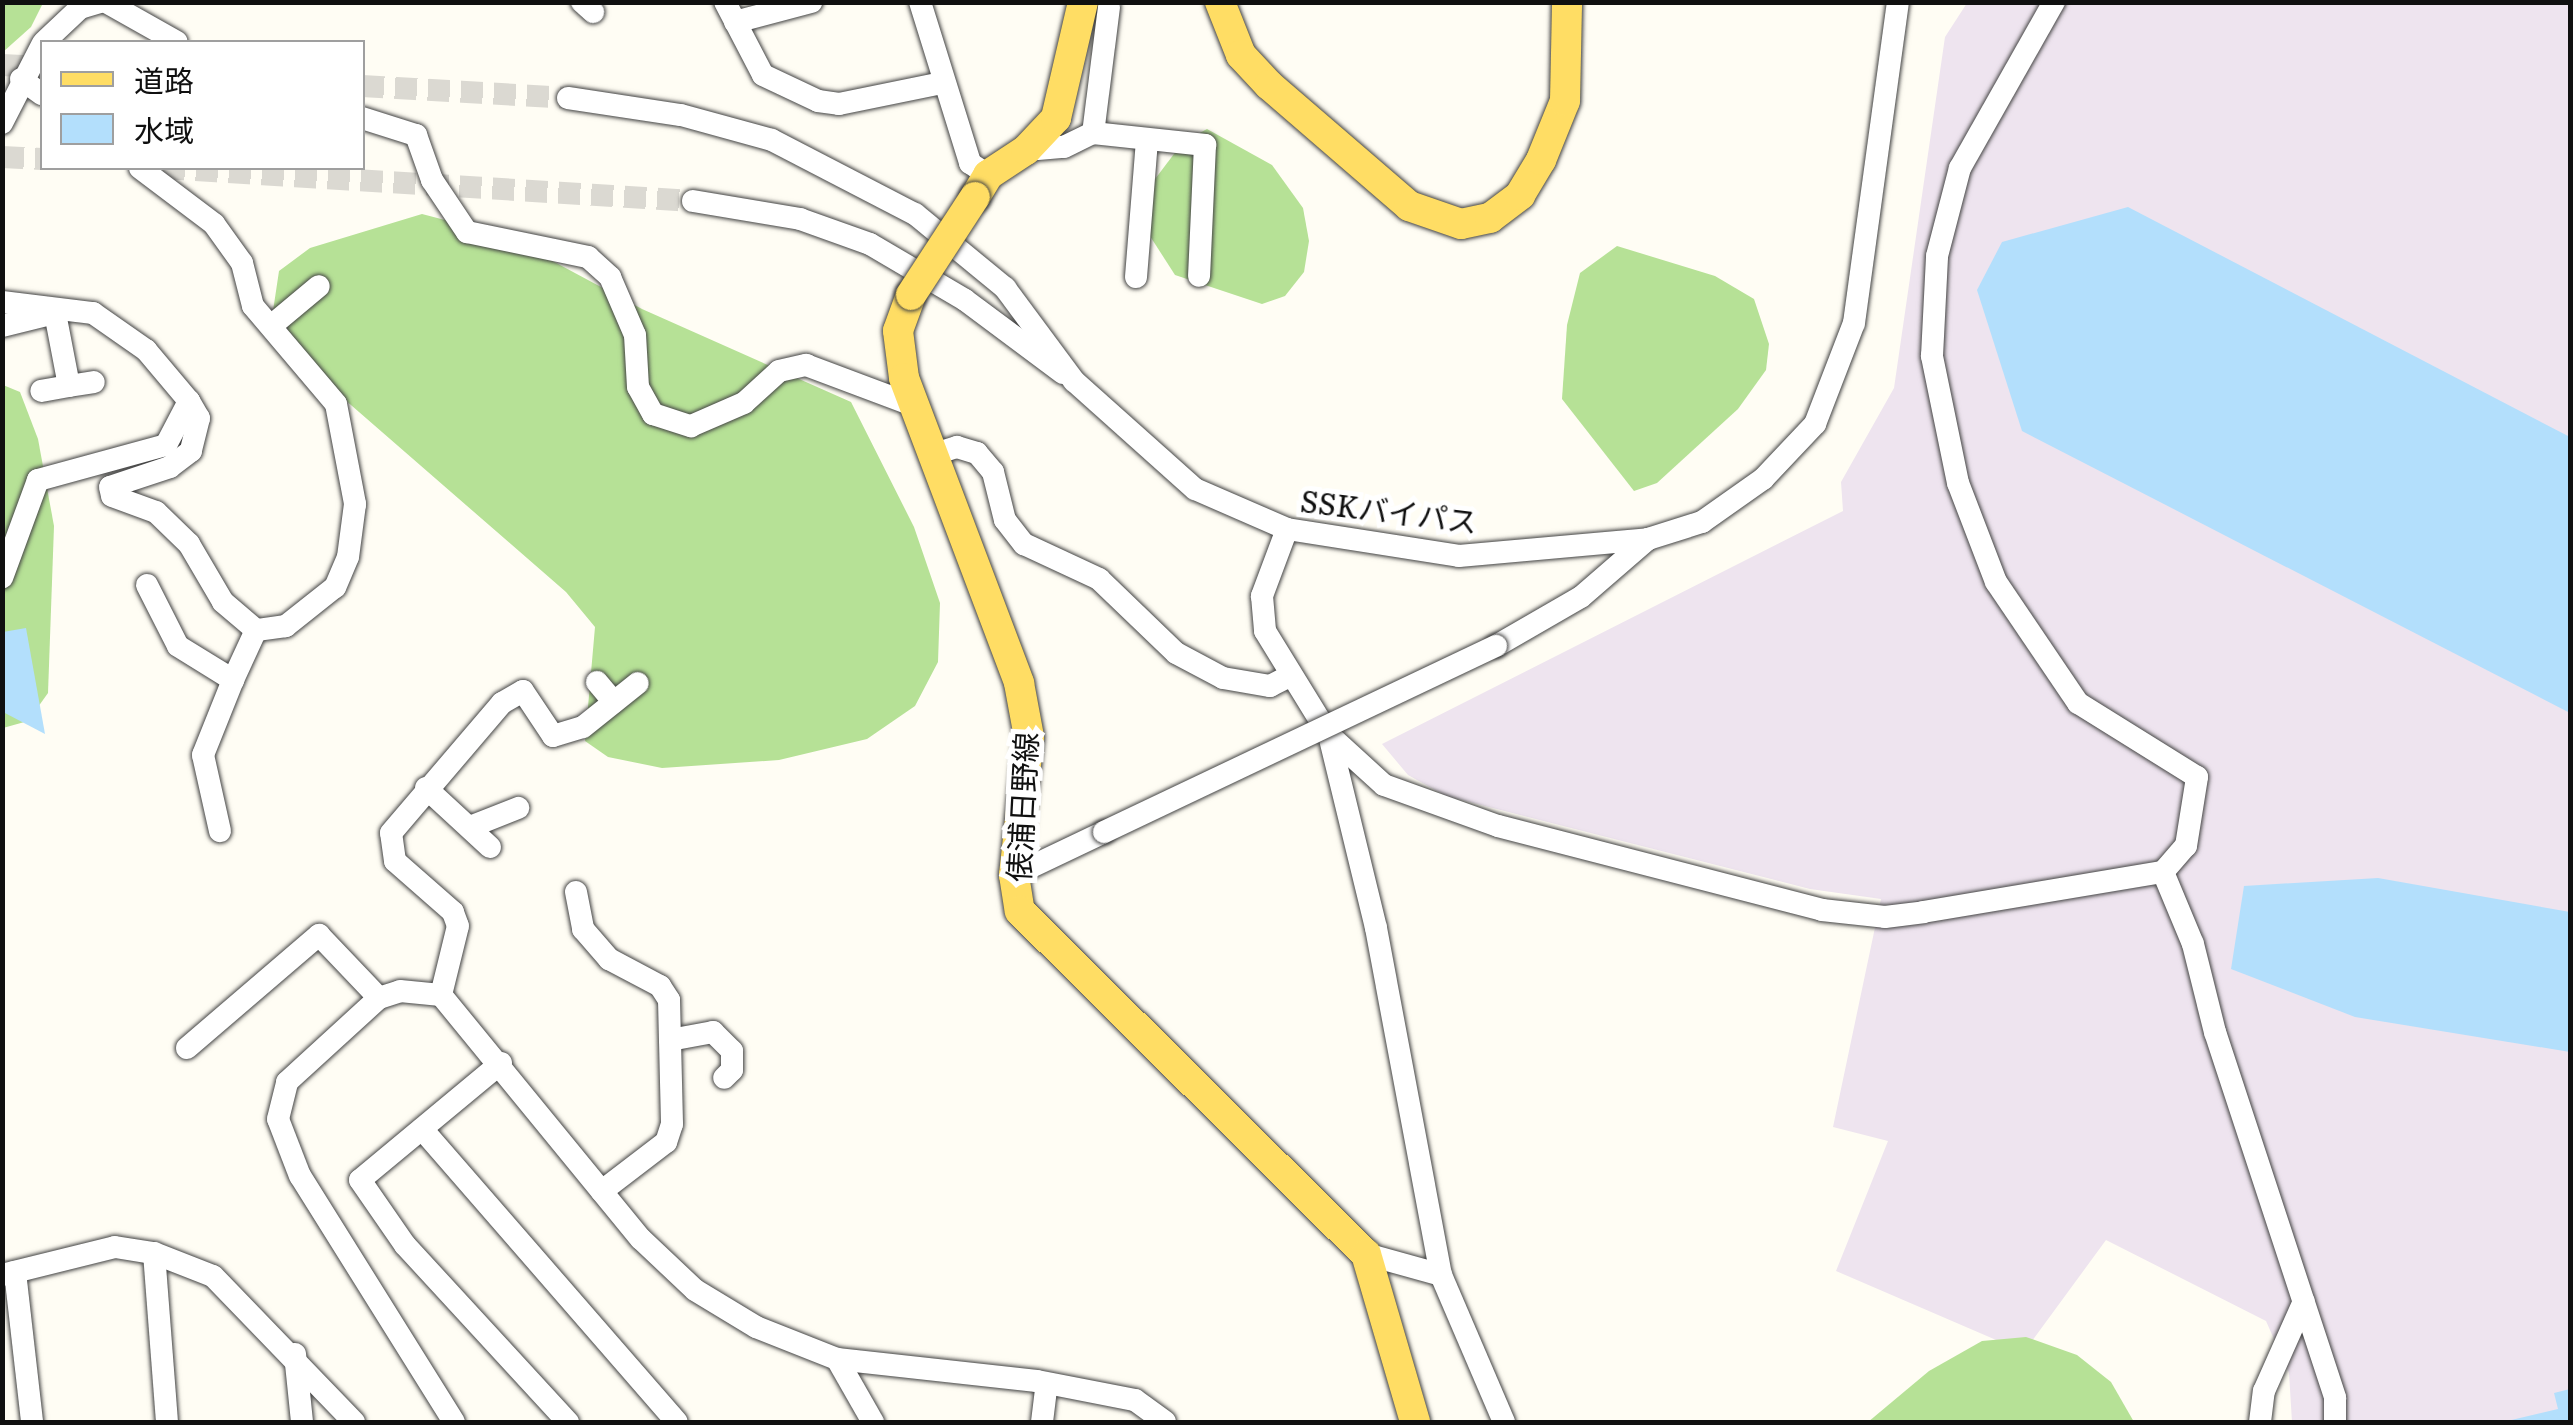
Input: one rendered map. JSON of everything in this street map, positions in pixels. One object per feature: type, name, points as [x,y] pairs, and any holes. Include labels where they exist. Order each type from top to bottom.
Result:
[{"type":"main road","points":[[1220,2],[1241,55],[1270,85],[1409,206],[1460,224],[1490,218],[1505,207],[1542,160],[1564,101],[1567,2]]},
{"type":"main road","name":"俵浦日野線","points":[[1096,5],[1056,118],[1026,150],[982,186],[911,295],[898,350],[1018,683],[1026,719],[1014,875],[1020,911],[1041,937],[1366,1254],[1415,1422]]},
{"type":"street","points":[[47,40],[80,8],[103,2],[173,40]]},
{"type":"street","points":[[811,2],[730,12],[763,74],[818,101],[840,104],[942,83]]},
{"type":"street","points":[[920,2],[942,83],[982,186]]},
{"type":"street","name":"SSKバイパス","points":[[568,98],[682,115],[772,140],[850,175],[916,214],[1006,288],[1074,381],[1194,489],[1287,529],[1459,556],[1648,540],[1702,522],[1763,480],[1815,424],[1854,324],[1898,2]]},
{"type":"street","points":[[1287,529],[1262,596],[1265,631],[1288,677],[1329,736],[1384,786],[1498,826],[1822,910],[1885,917],[2162,872],[2186,846],[2197,777],[2078,703],[1996,582],[1958,483],[1932,356],[1937,256],[1960,168],[2054,2]]},
{"type":"street","points":[[1093,133],[1096,5]]},
{"type":"street","points":[[2,123],[40,49]]},
{"type":"street","points":[[22,78],[40,92]]},
{"type":"street","points":[[365,119],[416,135],[432,180],[467,232],[588,257],[610,277],[635,335],[638,387],[654,414],[691,426],[744,403],[779,371],[806,365],[916,406]]},
{"type":"street","points":[[1026,150],[1064,147],[1093,133],[1205,146],[1209,153],[1200,276]]},
{"type":"street","points":[[1136,277],[1147,139]]},
{"type":"street","points":[[2,302],[55,313],[93,313],[146,350],[189,401],[199,418],[192,450],[170,467],[110,486],[112,496],[156,512],[189,544],[224,602],[256,630],[286,626],[335,587],[348,558],[355,504],[336,404],[253,306],[242,262],[214,224],[143,170]]},
{"type":"street","points":[[694,201],[800,219],[870,244],[964,300],[1074,381]]},
{"type":"street","points":[[270,326],[319,286]]},
{"type":"street","points":[[2,326],[55,313]]},
{"type":"street","points":[[55,313],[68,386]]},
{"type":"street","points":[[41,391],[94,382]]},
{"type":"street","points":[[2,578],[38,480],[166,446],[189,401]]},
{"type":"street","points":[[934,454],[957,448],[977,453],[993,472],[1005,520],[1024,544],[1100,579],[1176,654],[1223,678],[1270,686],[1288,677]]},
{"type":"street","points":[[1014,875],[1496,646],[1581,597],[1648,540]]},
{"type":"street","points":[[147,585],[178,646],[233,680]]},
{"type":"street","points":[[220,831],[203,755],[256,630]]},
{"type":"street","points":[[597,682],[614,702]]},
{"type":"street","points":[[441,994],[458,926],[454,912],[395,862],[391,833],[502,703],[524,691],[553,736],[583,727],[638,683]]},
{"type":"street","points":[[1329,736],[1376,928],[1442,1275],[1504,1422]]},
{"type":"street","points":[[426,788],[490,847]]},
{"type":"street","points":[[470,827],[518,808]]},
{"type":"street","points":[[2162,872],[2193,944],[2215,1032],[2335,1398],[2335,1422]]},
{"type":"street","points":[[576,892],[583,929],[609,959],[660,986],[669,1000],[670,1040],[660,1089],[666,1142],[602,1191]]},
{"type":"street","points":[[187,1048],[319,935],[379,998]]},
{"type":"street","points":[[454,1422],[300,1176],[278,1118],[287,1082],[379,998],[400,991],[441,994],[602,1191],[696,1290],[756,1327],[837,1359],[1047,1384],[1136,1400],[1165,1422]]},
{"type":"street","points":[[670,1040],[713,1032],[732,1052],[732,1070],[724,1078]]},
{"type":"street","points":[[500,1064],[360,1180],[405,1246],[568,1422]]},
{"type":"street","points":[[422,1129],[676,1422]]},
{"type":"street","points":[[32,1422],[9,1273],[115,1247],[154,1253],[213,1276],[294,1354],[354,1422]]},
{"type":"street","points":[[154,1253],[167,1422]]},
{"type":"street","points":[[1366,1254],[1442,1275]]},
{"type":"street","points":[[2260,1422],[2264,1391],[2304,1301]]},
{"type":"street","points":[[294,1354],[302,1422]]},
{"type":"street","points":[[837,1359],[874,1422]]},
{"type":"street","points":[[1042,1422],[1047,1384]]},
{"type":"shaded area","points":[[1967,3],[2570,3],[2570,1422],[2292,1422],[2289,1373],[2266,1321],[2106,1240],[2024,1352],[1836,1271],[1888,1141],[1833,1127],[1881,899],[1810,889],[1446,796],[1408,775],[1382,744],[1843,511],[1841,482],[1894,388],[1945,37]]},
{"type":"green space","points":[[3,2],[43,3],[31,27],[3,52]]},
{"type":"green space","points":[[1207,129],[1272,165],[1303,208],[1309,241],[1304,272],[1285,296],[1262,304],[1175,275],[1148,233],[1143,195],[1183,142]]},
{"type":"green space","points":[[422,214],[506,236],[642,309],[851,402],[914,527],[940,603],[938,662],[915,706],[867,739],[779,760],[662,768],[608,757],[585,741],[595,627],[566,592],[336,392],[273,311],[279,271],[310,248]]},
{"type":"green space","points":[[1617,246],[1715,276],[1754,299],[1769,344],[1766,370],[1738,409],[1657,483],[1634,491],[1562,399],[1567,325],[1580,273]]},
{"type":"green space","points":[[3,385],[20,392],[38,439],[54,526],[48,693],[28,721],[3,728]]},
{"type":"green space","points":[[2026,1337],[2077,1355],[2111,1382],[2134,1422],[1868,1422],[1929,1371],[1982,1341]]},
{"type":"water","points":[[2128,207],[2570,437],[2570,713],[2022,431],[1977,290],[2002,242]]},
{"type":"water","points":[[26,628],[45,734],[3,712],[3,632]]},
{"type":"water","points":[[2378,878],[2570,912],[2570,1052],[2355,1017],[2231,969],[2244,886]]},
{"type":"water","points":[[2570,1389],[2570,1422],[2503,1422],[2558,1409],[2554,1393]]},
{"type":"tunnel","points":[[2,65],[40,67]]},
{"type":"tunnel","points":[[365,86],[568,98]]},
{"type":"tunnel","points":[[2,157],[40,159]]},
{"type":"tunnel","points":[[195,170],[693,201]]}]
